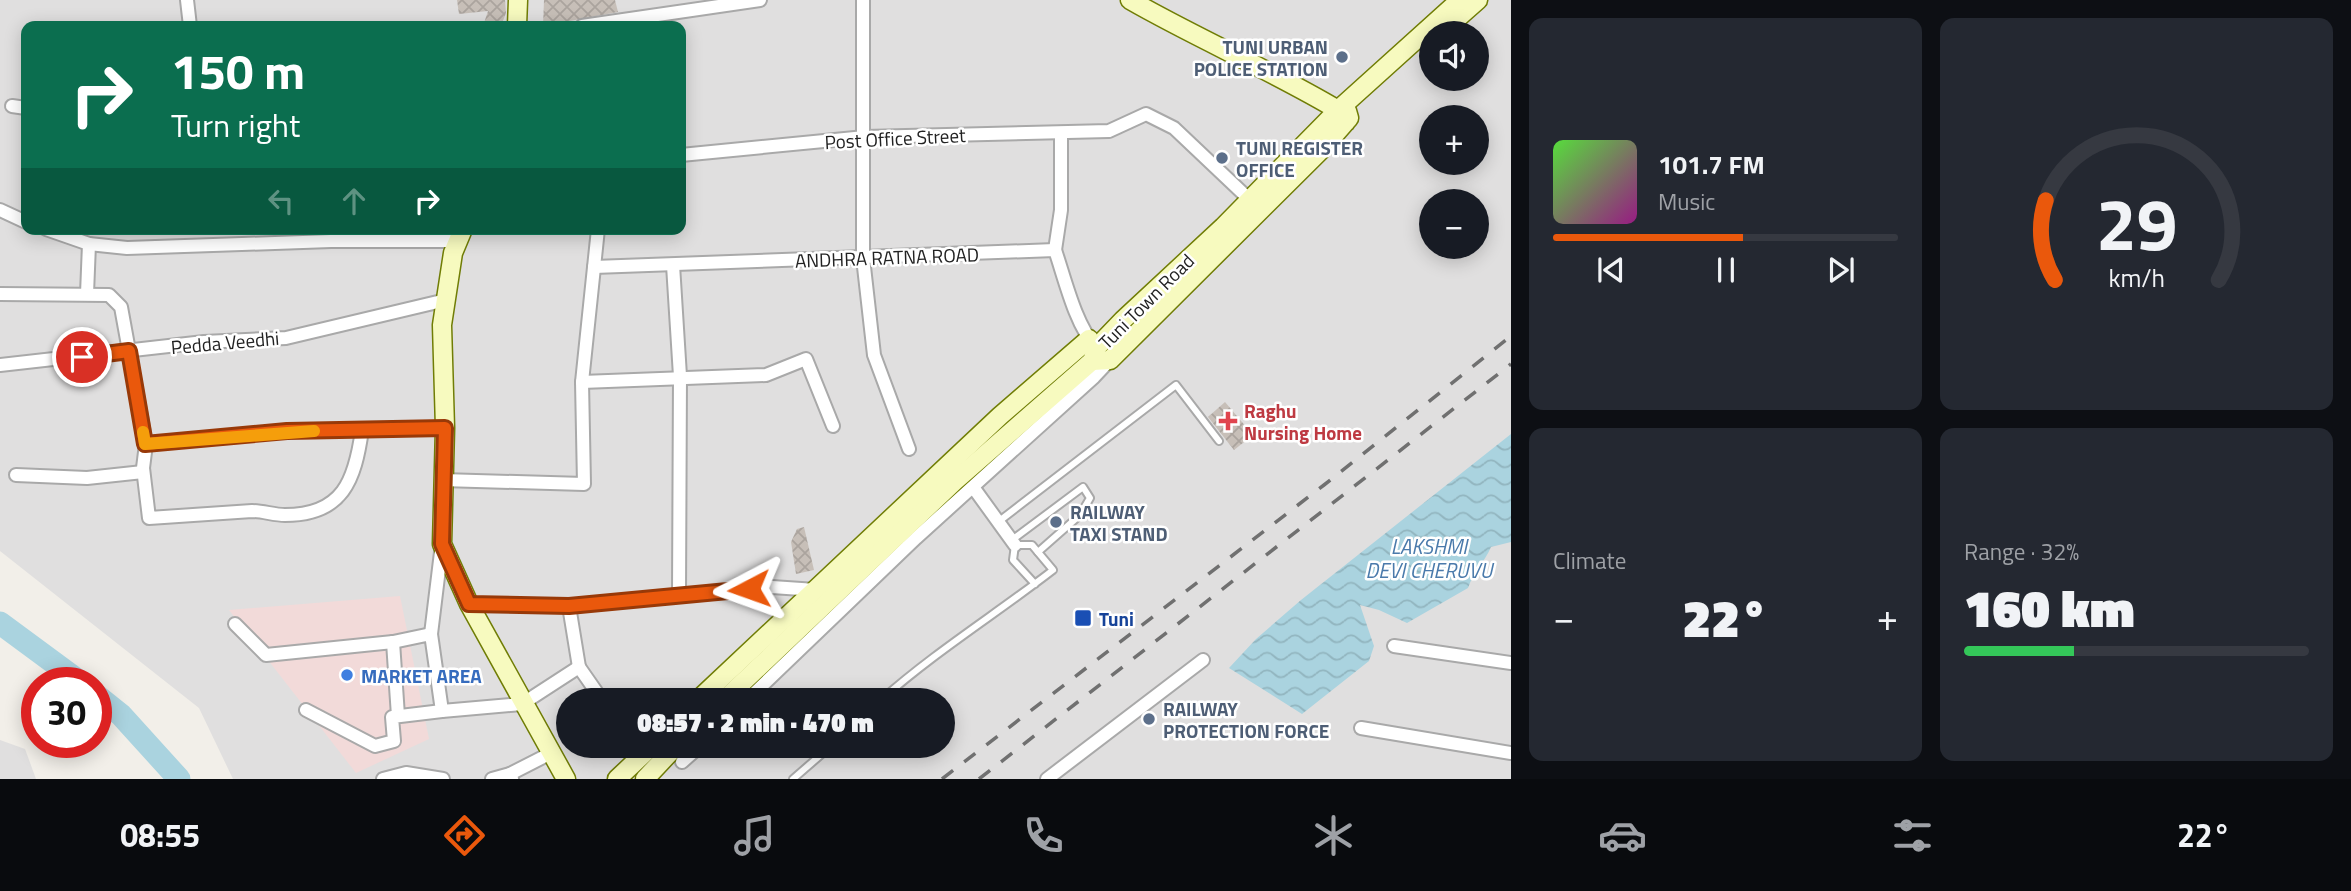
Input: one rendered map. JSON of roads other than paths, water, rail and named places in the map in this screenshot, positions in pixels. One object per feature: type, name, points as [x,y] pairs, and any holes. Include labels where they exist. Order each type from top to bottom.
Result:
[{"type":"street","points":[[187,0],[189,21]]},
{"type":"street","points":[[517,21],[518,0]]},
{"type":"street","points":[[616,21],[760,0]]},
{"type":"street","points":[[863,0],[863,258],[874,355],[909,449]]},
{"type":"street","points":[[1130,0],[1193,36],[1308,92],[1344,117]]},
{"type":"street","name":"Tuni Town Road","points":[[736,688],[955,481],[1094,356],[1344,117],[1460,0]]},
{"type":"street","points":[[1454,21],[1478,0]]},
{"type":"street","name":"Tuni Town Road","points":[[1094,356],[1250,200],[1419,53]]},
{"type":"street","points":[[12,106],[21,107]]},
{"type":"street","name":"Post Office Street","points":[[686,155],[865,137],[1109,131],[1146,114],[1174,128],[1250,200]]},
{"type":"street","points":[[1061,132],[1061,210],[1055,250],[1094,356]]},
{"type":"street","points":[[0,211],[21,220]]},
{"type":"street","points":[[63,235],[89,244],[127,248],[461,235],[453,253],[442,325],[445,428],[442,544],[431,634],[442,711]]},
{"type":"street","points":[[442,480],[584,484],[582,382],[597,235]]},
{"type":"street","points":[[87,294],[89,244]]},
{"type":"street","name":"ANDHRA RATNA ROAD","points":[[594,267],[1055,250]]},
{"type":"street","points":[[673,265],[680,376],[679,595]]},
{"type":"street","points":[[0,294],[109,295],[121,307],[145,444],[143,472],[149,518],[257,511],[284,515],[316,512],[341,495],[352,480],[362,430]]},
{"type":"street","name":"Pedda Veedhi","points":[[0,365],[286,338],[446,300]]},
{"type":"street","points":[[760,688],[973,487],[1094,356]]},
{"type":"street","points":[[711,688],[1000,416],[1094,356]]},
{"type":"street","points":[[582,382],[680,376],[766,375],[806,359],[833,426]]},
{"type":"street","points":[[145,444],[287,431],[445,428]]},
{"type":"street","points":[[16,475],[87,478],[143,472]]},
{"type":"street","points":[[973,487],[1014,542]]},
{"type":"street","points":[[442,544],[469,604],[522,704],[566,779]]},
{"type":"street","points":[[469,604],[569,606],[772,587],[816,590]]},
{"type":"street","points":[[569,606],[579,667],[594,688]]},
{"type":"street","points":[[235,624],[266,655],[393,642],[431,634]]},
{"type":"street","points":[[393,642],[398,716]]},
{"type":"street","points":[[1394,646],[1511,663]]},
{"type":"street","points":[[1047,779],[1203,660]]},
{"type":"street","points":[[306,710],[375,746],[394,741],[392,717],[522,704],[579,667]]},
{"type":"street","points":[[1361,728],[1511,753]]},
{"type":"street","points":[[492,779],[511,776],[551,752]]},
{"type":"street","points":[[617,779],[634,758]]},
{"type":"street","points":[[645,779],[674,758]]},
{"type":"street","points":[[383,779],[406,773],[443,779]]},
{"type":"lane","points":[[998,522],[1176,385],[1219,441]]},
{"type":"lane","points":[[1035,584],[1013,560],[1014,542],[1083,487],[1090,498],[1080,515],[1038,552]]},
{"type":"lane","points":[[895,688],[1054,570],[1032,545],[1014,542]]},
{"type":"lane","points":[[793,779],[817,758]]},
{"type":"water","name":"LAKSHMI DEVI CHERUVU","points":[[1511,434],[1511,542],[1491,547],[1468,588],[1407,623],[1379,610],[1360,605],[1374,646],[1369,661],[1302,714],[1229,668],[1256,639],[1301,600]]},
{"type":"waterway","points":[[0,623],[60,667]]},
{"type":"waterway","points":[[112,708],[179,779]]},
{"type":"railway","points":[[942,779],[1324,485],[1511,336]]},
{"type":"railway","points":[[979,779],[1511,364]]},
{"type":"place","name":"TUNI URBAN POLICE STATION","points":[[1342,57]]},
{"type":"place","name":"TUNI REGISTER OFFICE","points":[[1222,158]]},
{"type":"place","name":"Raghu Nursing Home","points":[[1228,421]]},
{"type":"place","name":"RAILWAY TAXI STAND","points":[[1056,522]]},
{"type":"place","name":"Tuni","points":[[1083,618]]},
{"type":"place","name":"MARKET AREA","points":[[347,675]]},
{"type":"place","name":"RAILWAY PROTECTION FORCE","points":[[1149,719]]}]
